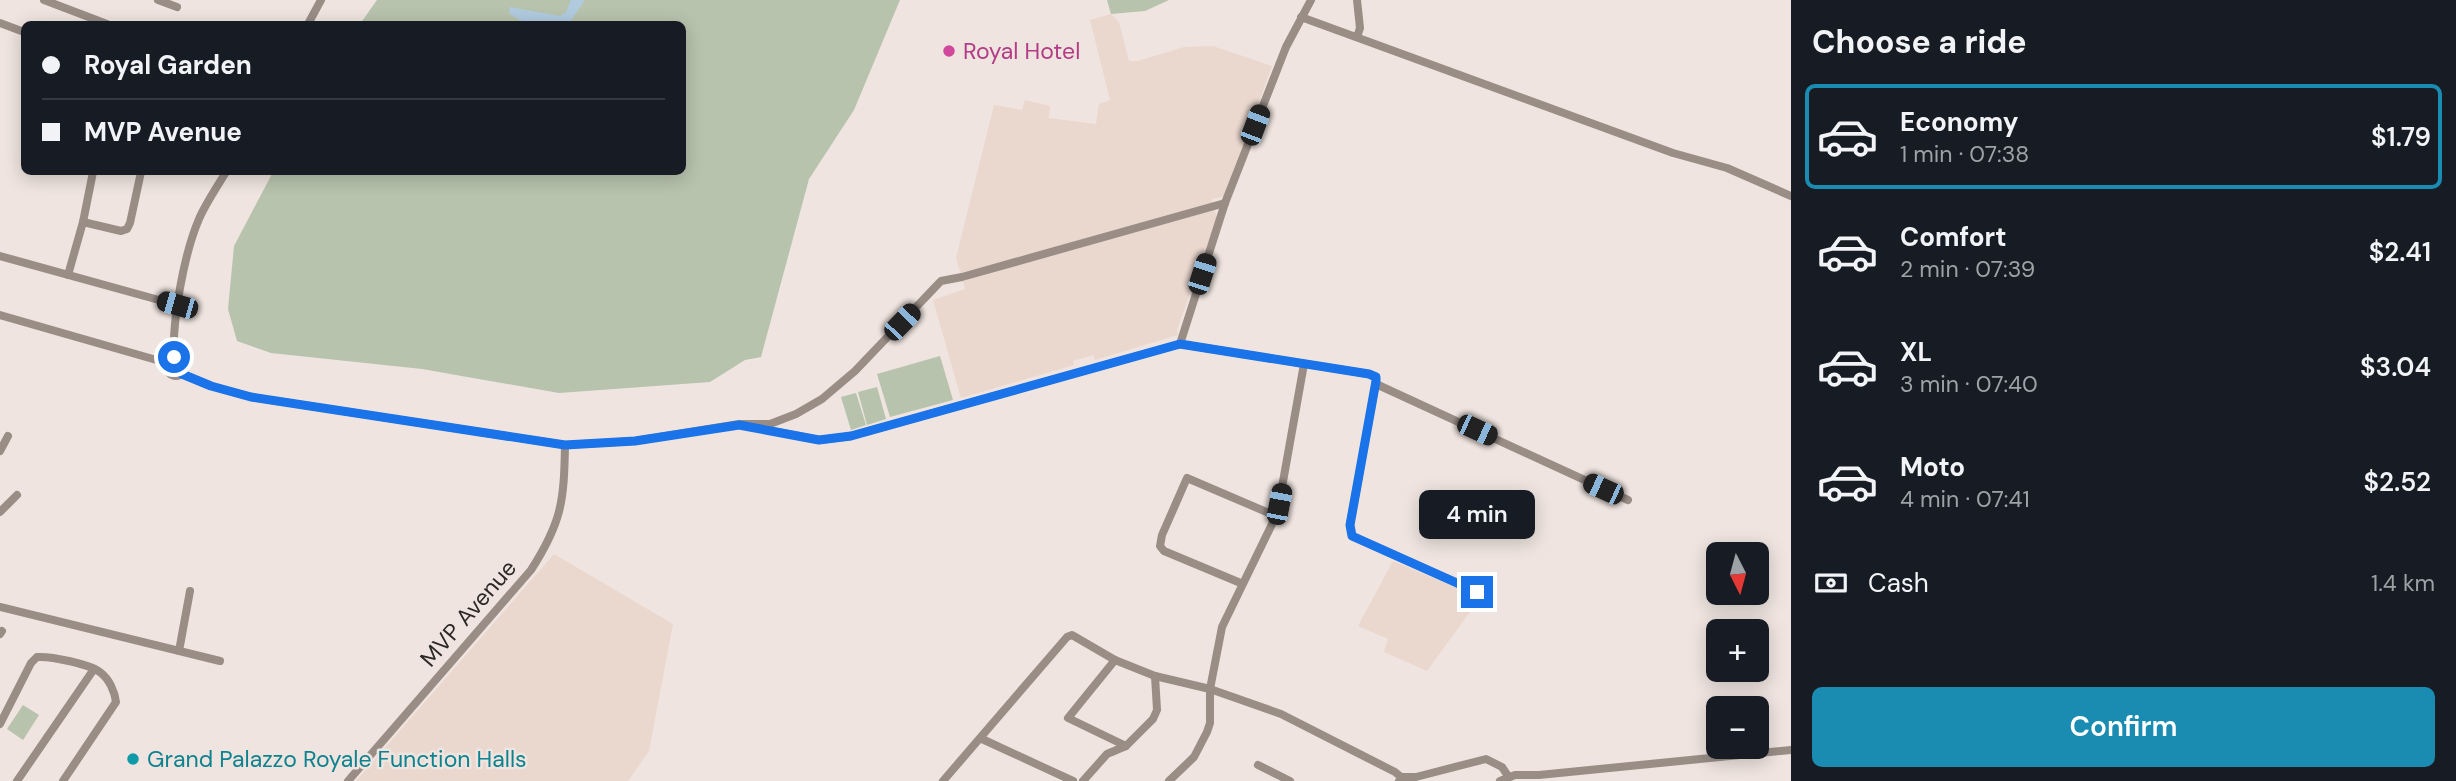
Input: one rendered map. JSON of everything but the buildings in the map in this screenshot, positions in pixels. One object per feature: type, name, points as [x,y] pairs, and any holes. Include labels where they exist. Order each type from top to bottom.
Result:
[{"type":"street","points":[[44,0],[99,21]]},
{"type":"street","points":[[158,0],[177,7]]},
{"type":"street","points":[[310,21],[321,0]]},
{"type":"street","points":[[1180,344],[1225,203],[1286,47],[1311,0]]},
{"type":"street","points":[[1357,0],[1360,28],[1357,37]]},
{"type":"street","points":[[1301,17],[1673,153],[1727,168],[1791,196]]},
{"type":"street","points":[[0,23],[21,31]]},
{"type":"street","points":[[68,275],[92,175]]},
{"type":"street","points":[[83,222],[121,231],[127,229],[141,175]]},
{"type":"street","points":[[224,175],[199,219],[177,305],[167,370],[172,375],[182,374],[211,386],[251,397],[565,445],[635,441],[739,425],[770,424],[796,414],[822,398],[855,371],[940,281],[1225,203]]},
{"type":"street","points":[[0,256],[177,305]]},
{"type":"street","points":[[0,315],[170,360],[181,359],[185,364],[182,374]]},
{"type":"street","points":[[739,425],[819,440],[851,436],[1180,344],[1373,375],[1376,384],[1350,525],[1352,536],[1477,592]]},
{"type":"street","points":[[1279,504],[1304,364]]},
{"type":"street","points":[[1376,384],[1628,500]]},
{"type":"street","points":[[0,451],[8,436]]},
{"type":"street","name":"MVP Avenue","points":[[348,781],[531,570],[548,543],[564,494],[565,445]]},
{"type":"street","points":[[1169,781],[1194,757],[1207,733],[1210,723],[1210,689],[1222,627],[1243,584],[1276,516],[1187,478],[1162,535],[1160,546],[1164,551],[1243,584]]},
{"type":"street","points":[[0,512],[17,495]]},
{"type":"street","points":[[179,651],[190,592]]},
{"type":"street","points":[[0,607],[220,661]]},
{"type":"street","points":[[943,781],[1067,637],[1072,635],[1078,636],[1115,660],[1155,676],[1210,689],[1281,714],[1400,779],[1486,759],[1502,767],[1508,776]]},
{"type":"street","points":[[0,724],[31,663],[37,657],[94,669],[107,679],[116,702],[63,781]]},
{"type":"street","points":[[1115,660],[1068,718],[1126,746]]},
{"type":"street","points":[[17,781],[94,669]]},
{"type":"street","points":[[1083,781],[1107,754],[1126,746],[1150,723],[1155,714],[1155,676]]},
{"type":"street","points":[[982,738],[1073,781]]},
{"type":"street","points":[[1500,781],[1508,776],[1791,750]]},
{"type":"street","points":[[1258,765],[1290,781]]},
{"type":"shaded area","points":[[1111,14],[1119,22],[1129,61],[1138,61],[1184,47],[1213,46],[1272,66],[1225,196],[1212,199],[1217,218],[1177,330],[1178,335],[1095,360],[1093,355],[1073,361],[1074,365],[961,398],[933,300],[965,289],[956,258],[994,105],[1022,110],[1025,100],[1050,106],[1049,118],[1096,124],[1099,104],[1110,100],[1090,20]]},
{"type":"shaded area","points":[[554,554],[673,624],[649,751],[628,781],[356,781]]},
{"type":"shaded area","points":[[1393,561],[1480,598],[1427,671],[1384,652],[1388,639],[1358,626]]},
{"type":"green space","points":[[377,0],[900,0],[854,110],[809,179],[761,357],[745,360],[710,382],[559,393],[422,369],[271,353],[237,341],[228,309],[234,246],[271,175],[686,175],[686,21],[362,21]]},
{"type":"green space","points":[[1107,0],[1169,0],[1145,11],[1111,14]]},
{"type":"green space","points":[[940,356],[953,400],[890,417],[877,374]]},
{"type":"green space","points":[[877,387],[886,419],[867,425],[858,392]]},
{"type":"green space","points":[[856,393],[866,425],[851,430],[841,397]]},
{"type":"green space","points":[[23,705],[39,715],[23,740],[7,729]]},
{"type":"water","points":[[571,0],[585,0],[571,21],[523,21],[509,13],[510,7],[560,16],[566,12]]},
{"type":"place","name":"Royal Hotel","points":[[949,51]]},
{"type":"place","name":"Grand Palazzo Royale Function Halls","points":[[133,759]]},
{"type":"route","points":[[174,357],[184,361],[186,368],[182,374],[211,386],[251,397],[565,445],[635,441],[739,425],[819,440],[851,436],[1180,344],[1369,374],[1376,377],[1376,381],[1350,525],[1352,536],[1477,592]]}]
